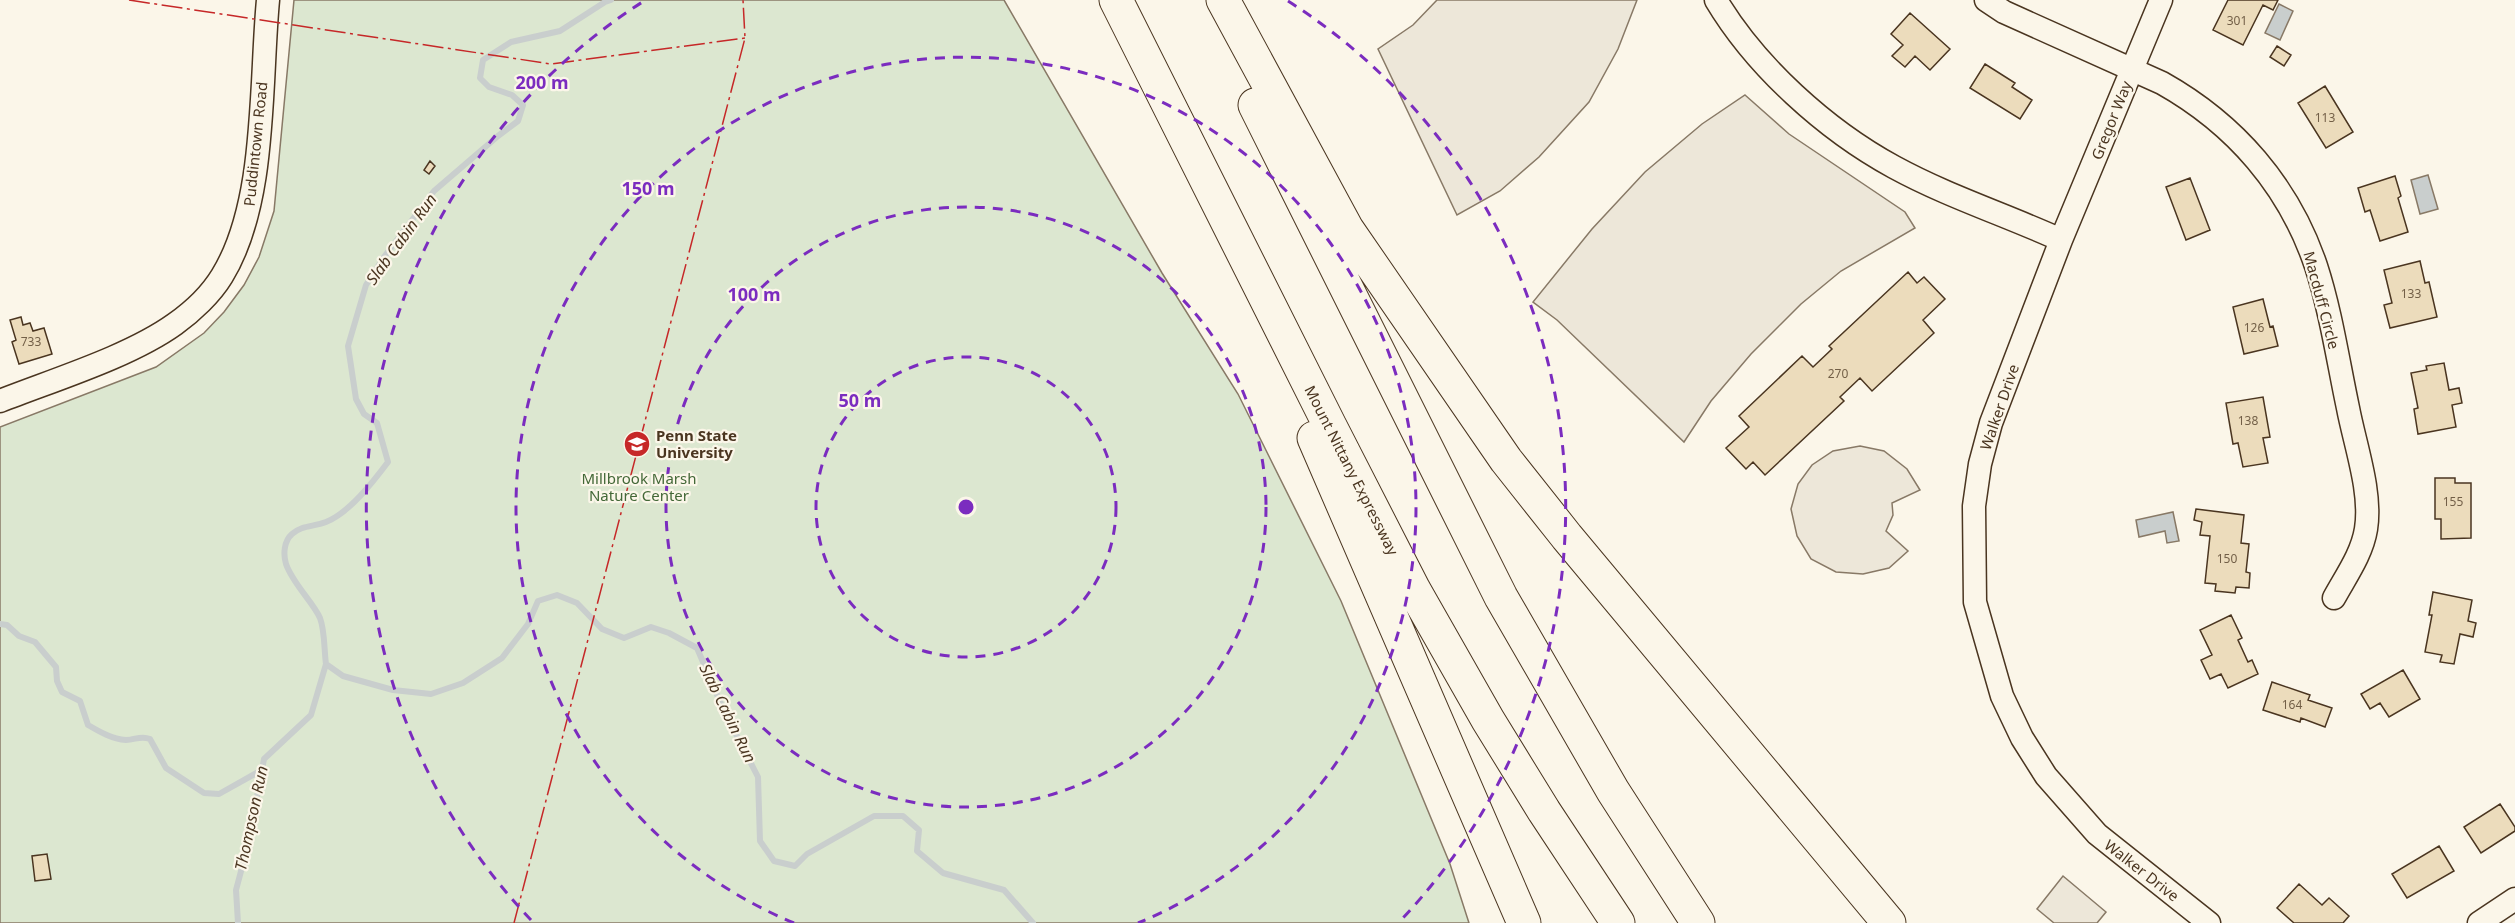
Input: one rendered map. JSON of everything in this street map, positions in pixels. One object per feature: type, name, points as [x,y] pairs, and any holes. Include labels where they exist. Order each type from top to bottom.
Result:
[{"type":"highway","points":[[1114,0],[1166,134],[1311,429],[1339,500],[1524,923]]},
{"type":"highway","name":"Mount Nittany Expressway","points":[[1114,0],[1414,590],[1532,791],[1618,923]]},
{"type":"highway","points":[[1203,0],[1501,597],[1613,791],[1698,923]]},
{"type":"highway","points":[[1223,0],[1347,229],[1506,460],[1567,537],[1889,923]]},
{"type":"street","name":"Puddintown Road","points":[[0,401],[145,342],[175,324],[199,304],[222,277],[237,247],[252,193],[268,0]]},
{"type":"street","points":[[1716,0],[1764,64],[1821,119],[1893,166],[2061,240]]},
{"type":"street","name":"Macduff Circle","points":[[1986,0],[2004,12],[2187,97],[2237,139],[2272,179],[2304,235],[2325,300],[2368,506],[2364,542],[2334,598]]},
{"type":"street","name":"Gregor Way","points":[[2061,240],[2161,0]]},
{"type":"street","name":"Walker Drive","points":[[2061,240],[1991,423],[1980,464],[1972,535],[1975,602],[2002,696],[2022,738],[2046,776],[2097,834],[2209,923]]},
{"type":"street","points":[[2479,923],[2515,899]]},
{"type":"green space","name":"Millbrook Marsh Nature Center","points":[[294,0],[1004,0],[1162,273],[1238,394],[1341,601],[1450,864],[1469,923],[0,923],[0,427],[156,367],[204,333],[224,312],[244,285],[259,257],[274,211]]},
{"type":"shaded area","points":[[1437,0],[1637,0],[1618,49],[1589,102],[1539,157],[1500,191],[1457,215],[1378,49],[1413,25]]},
{"type":"shaded area","points":[[2279,4],[2293,11],[2280,40],[2265,33]]},
{"type":"shaded area","points":[[1745,95],[1789,134],[1905,212],[1915,228],[1841,271],[1801,304],[1751,354],[1711,401],[1684,442],[1557,320],[1533,302],[1592,229],[1645,172],[1702,124]]},
{"type":"shaded area","points":[[2428,175],[2438,209],[2420,214],[2411,180]]},
{"type":"shaded area","points":[[1860,446],[1884,451],[1907,469],[1920,490],[1892,503],[1893,515],[1886,531],[1908,551],[1889,568],[1863,574],[1836,572],[1811,559],[1797,536],[1791,509],[1798,484],[1812,465],[1833,451]]},
{"type":"shaded area","points":[[2173,512],[2179,541],[2167,543],[2165,531],[2139,537],[2136,520]]},
{"type":"shaded area","points":[[2063,876],[2106,912],[2097,923],[2054,923],[2037,909]]},
{"type":"building","points":[[2228,0],[2278,0],[2273,10],[2263,5],[2243,45],[2213,30]]},
{"type":"building","points":[[1910,13],[1950,49],[1930,70],[1915,56],[1905,67],[1892,56],[1903,45],[1891,34]]},
{"type":"building","points":[[2277,46],[2291,55],[2284,66],[2270,57]]},
{"type":"building","points":[[1985,64],[2015,83],[2012,87],[2032,100],[2020,119],[1970,88]]},
{"type":"building","points":[[2325,86],[2353,132],[2326,148],[2298,103]]},
{"type":"building","points":[[430,161],[435,166],[429,174],[424,170]]},
{"type":"building","points":[[2395,176],[2401,196],[2398,198],[2408,232],[2380,241],[2370,210],[2365,212],[2358,188]]},
{"type":"building","points":[[2190,178],[2210,230],[2186,240],[2166,187]]},
{"type":"building","points":[[2420,261],[2425,283],[2429,282],[2437,317],[2390,328],[2384,305],[2392,303],[2384,270]]},
{"type":"building","points":[[1908,272],[1917,283],[1924,277],[1945,299],[1923,320],[1934,333],[1872,391],[1860,378],[1840,397],[1844,401],[1765,475],[1753,462],[1746,469],[1726,448],[1749,427],[1739,416],[1802,356],[1813,367],[1832,349],[1829,346]]},
{"type":"building","points":[[2263,299],[2270,327],[2273,326],[2278,346],[2244,354],[2233,307]]},
{"type":"building","points":[[21,317],[23,325],[30,323],[33,331],[44,328],[52,354],[19,364],[12,342],[16,340],[10,320]]},
{"type":"building","points":[[2444,363],[2449,390],[2459,388],[2462,403],[2452,405],[2456,427],[2418,434],[2414,409],[2418,408],[2411,373],[2427,370],[2426,366]]},
{"type":"building","points":[[2263,397],[2270,437],[2263,438],[2268,463],[2243,467],[2238,443],[2233,444],[2226,403]]},
{"type":"building","points":[[2435,478],[2455,478],[2455,483],[2471,483],[2471,538],[2441,539],[2441,519],[2435,519]]},
{"type":"building","points":[[2196,509],[2244,515],[2241,543],[2249,544],[2246,572],[2250,573],[2249,588],[2236,587],[2235,593],[2215,591],[2216,584],[2205,583],[2210,536],[2200,535],[2202,522],[2194,520]]},
{"type":"building","points":[[2433,592],[2472,600],[2468,621],[2476,623],[2473,637],[2460,634],[2454,664],[2440,662],[2442,655],[2425,652],[2432,615],[2429,615]]},
{"type":"building","points":[[2231,615],[2242,638],[2238,640],[2248,662],[2252,660],[2258,674],[2228,688],[2221,674],[2210,679],[2201,660],[2212,655],[2200,630]]},
{"type":"building","points":[[2403,670],[2420,699],[2389,717],[2380,703],[2370,709],[2361,694]]},
{"type":"building","points":[[2272,682],[2310,695],[2308,700],[2332,708],[2325,727],[2301,718],[2300,722],[2263,710]]},
{"type":"building","points":[[2500,804],[2515,827],[2515,831],[2481,853],[2464,827]]},
{"type":"building","points":[[2439,846],[2454,871],[2407,898],[2392,874]]},
{"type":"building","points":[[47,854],[51,879],[35,881],[32,856]]},
{"type":"building","points":[[2299,884],[2322,905],[2329,898],[2349,916],[2343,923],[2294,923],[2277,908]]},
{"type":"waterway","name":"Slab Cabin Run","points":[[611,0],[560,31],[511,42],[483,60],[480,78],[489,87],[512,95],[523,105],[518,121],[434,191],[384,257],[366,285],[348,346],[356,399],[364,414],[377,423],[388,462],[360,496],[343,512],[326,522],[296,531],[287,540],[284,552],[289,571],[322,623],[326,664],[343,676],[393,690],[431,694],[463,683],[502,658],[528,624],[538,601],[557,595],[577,603],[602,629],[624,638],[651,627],[669,633],[697,648],[724,711],[758,777],[760,841],[774,861],[795,866],[807,854],[874,816],[903,816],[919,830],[917,851],[943,873],[1004,890],[1033,923]]},
{"type":"waterway","points":[[0,624],[7,625],[19,636],[35,642],[56,667],[57,681],[62,692],[80,701],[88,725],[106,735],[121,739],[144,737],[150,739],[166,768],[204,793],[219,794],[260,771]]},
{"type":"waterway","name":"Thompson Run","points":[[238,923],[236,890],[248,845],[264,759],[311,715],[326,664]]},
{"type":"power","points":[[129,0],[551,64],[745,38]]},
{"type":"power","points":[[514,923],[745,38],[743,0]]},
{"type":"place","name":"Penn State University","points":[[637,444]]}]
